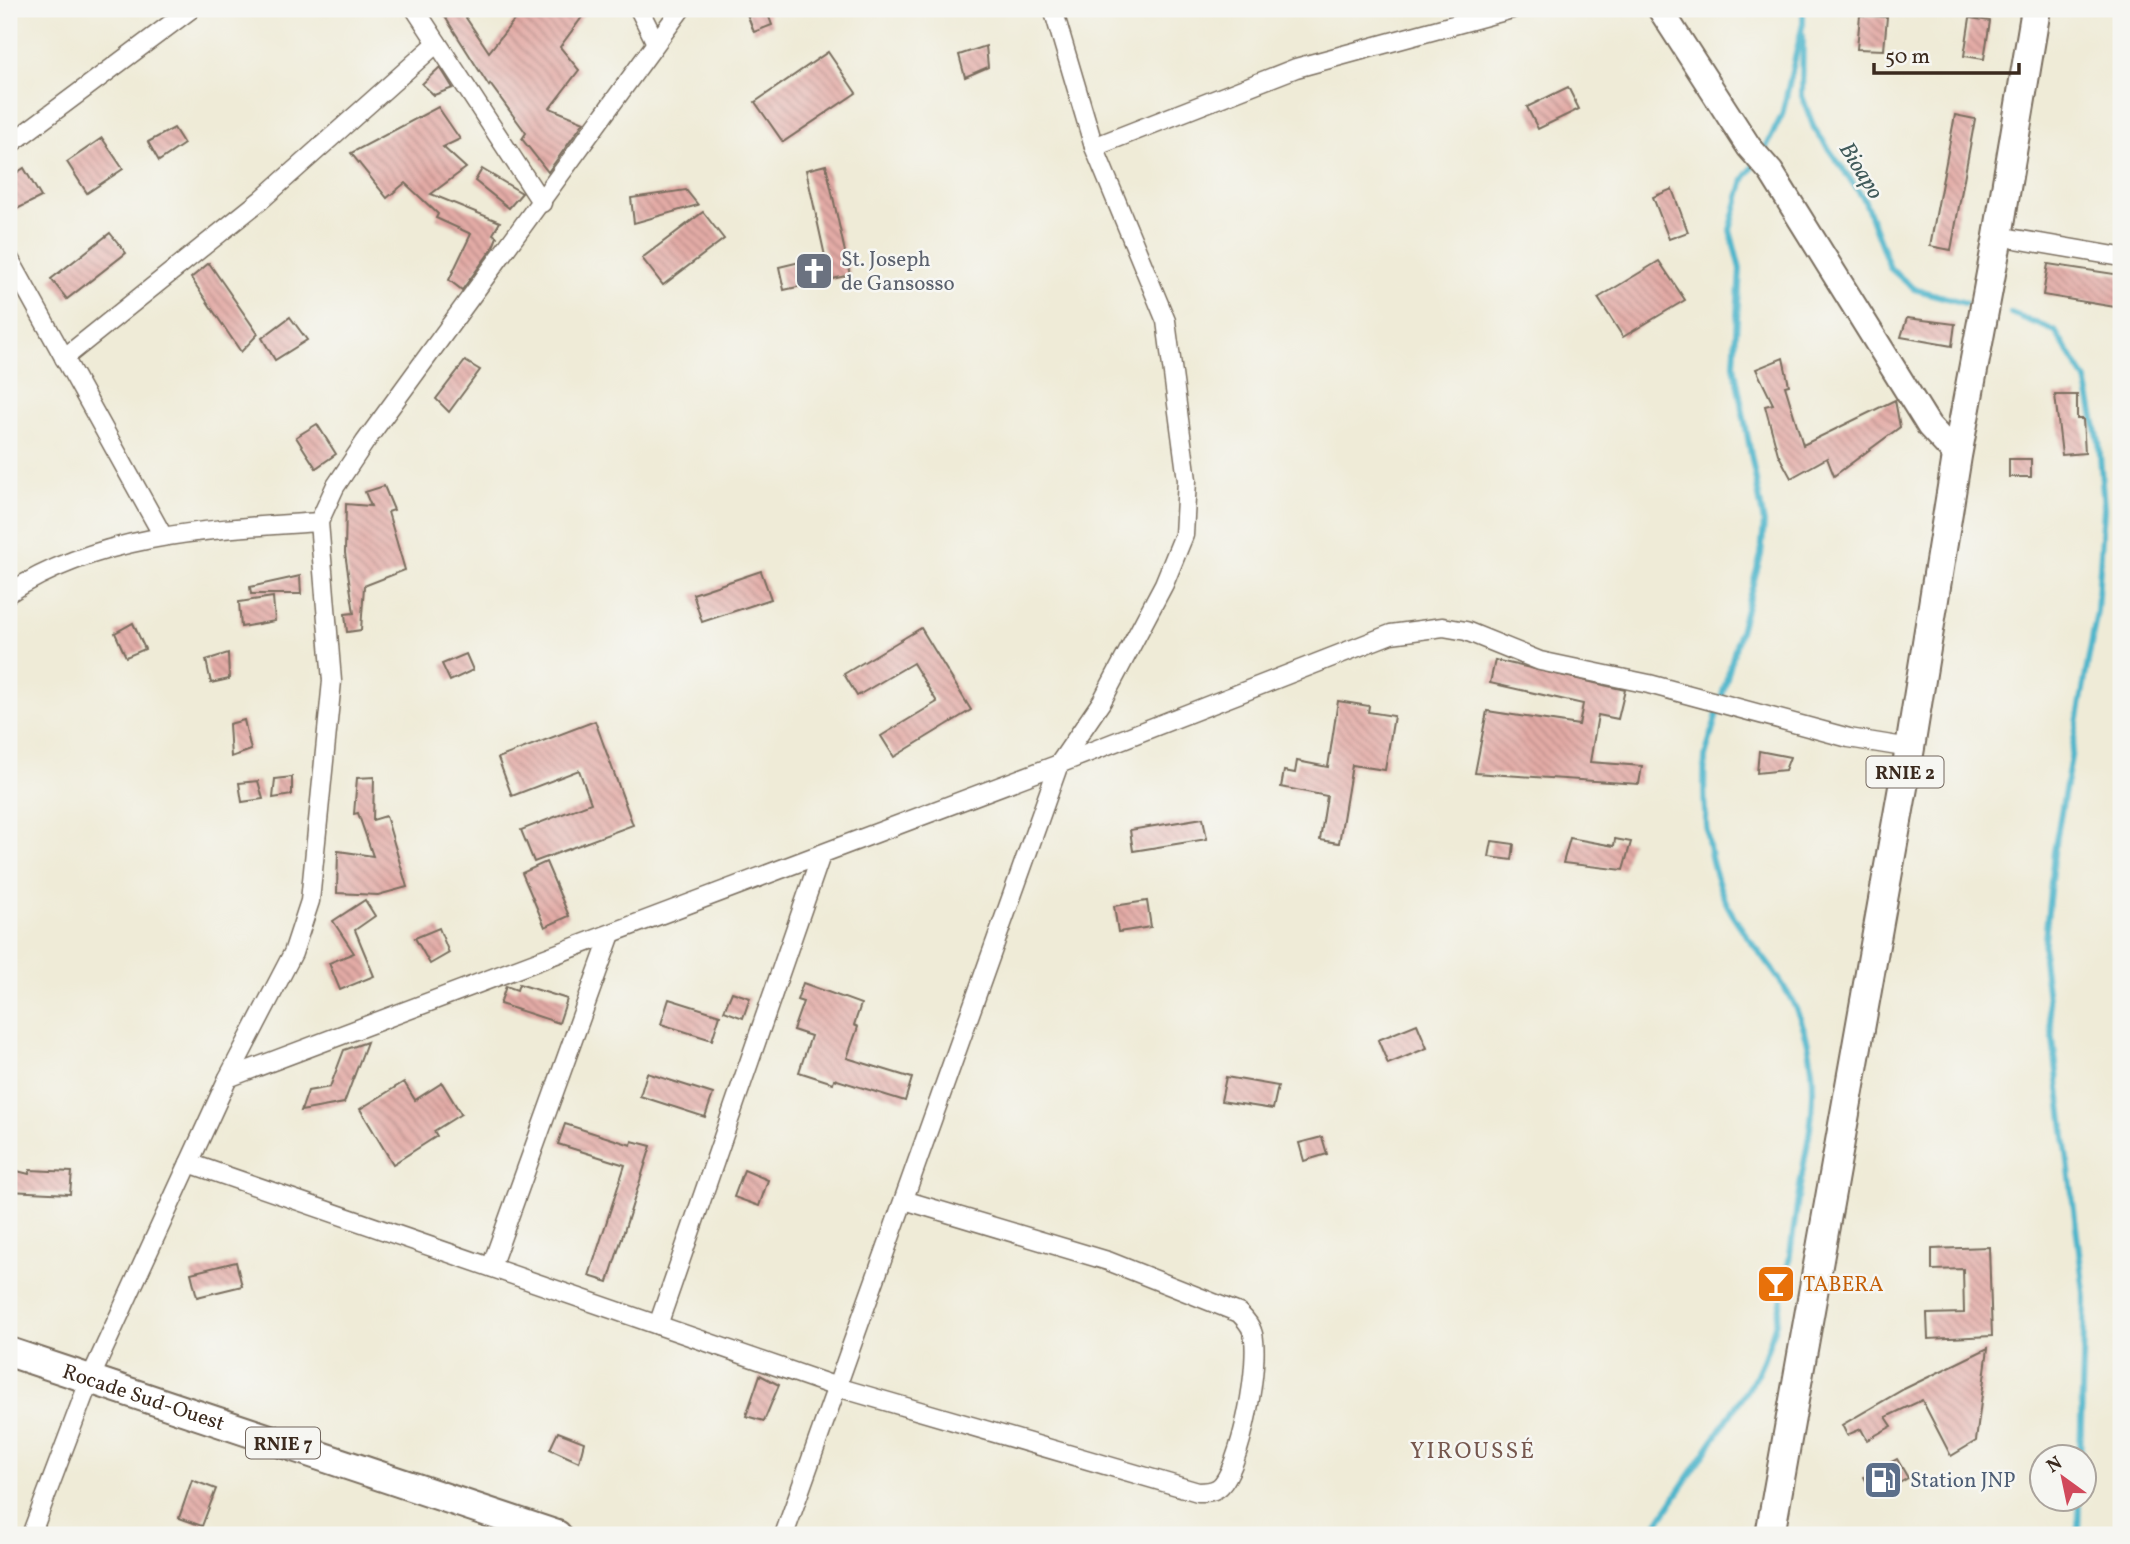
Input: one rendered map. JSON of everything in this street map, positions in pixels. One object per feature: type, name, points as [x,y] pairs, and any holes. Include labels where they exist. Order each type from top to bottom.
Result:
[{"type":"main road","name":"RNIE 2","points":[[1770,1535],[1910,748],[1956,456],[1998,236],[2036,9]]},
{"type":"main road","name":"Rocade Sud-Ouest","points":[[9,1352],[557,1535]]},
{"type":"street","points":[[9,145],[191,9]]},
{"type":"street","points":[[415,9],[542,203]]},
{"type":"street","points":[[639,9],[655,41]]},
{"type":"street","points":[[31,1535],[90,1379],[228,1078],[293,953],[310,901],[332,681],[319,522],[335,487],[365,442],[542,203],[655,41],[681,9]]},
{"type":"street","points":[[784,1535],[1059,765],[1102,701],[1164,584],[1184,535],[1187,480],[1166,321],[1094,147],[1053,9]]},
{"type":"street","points":[[1094,147],[1296,68],[1513,9]]},
{"type":"street","points":[[1660,9],[1749,147],[1771,172],[1929,426],[1956,456]]},
{"type":"street","points":[[64,358],[261,200],[437,43]]},
{"type":"street","points":[[1998,236],[2121,257]]},
{"type":"street","points":[[9,258],[163,536]]},
{"type":"street","points":[[9,593],[59,566],[163,536],[319,522]]},
{"type":"street","points":[[228,1078],[1059,765],[1391,634],[1443,626],[1466,631],[1540,661],[1649,684],[1849,738],[1910,748]]},
{"type":"street","points":[[658,1325],[821,855]]},
{"type":"street","points":[[492,1267],[611,934]]},
{"type":"street","points":[[189,1163],[837,1387],[1198,1492],[1210,1492],[1220,1487],[1235,1464],[1244,1435],[1255,1349],[1253,1332],[1239,1313],[1108,1261],[904,1200]]},
{"type":"building","points":[[440,9],[460,9],[489,52],[523,9],[588,9],[560,47],[579,70],[550,108],[584,122],[548,172],[522,139],[526,133],[490,84],[489,86]]},
{"type":"building","points":[[745,9],[766,9],[772,25],[754,32]]},
{"type":"building","points":[[1860,15],[1887,17],[1884,50],[1857,49]]},
{"type":"building","points":[[1970,18],[1990,21],[1984,59],[1964,56]]},
{"type":"building","points":[[986,46],[988,67],[965,77],[959,55]]},
{"type":"building","points":[[828,52],[856,93],[783,142],[755,102]]},
{"type":"building","points":[[440,67],[453,88],[434,95],[422,84]]},
{"type":"building","points":[[1568,87],[1579,109],[1538,129],[1527,107]]},
{"type":"building","points":[[438,107],[460,139],[443,147],[466,168],[431,194],[500,222],[493,234],[497,237],[492,249],[462,290],[449,280],[471,234],[436,218],[438,214],[405,183],[387,198],[351,153]]},
{"type":"building","points":[[1955,115],[1975,119],[1951,250],[1930,246]]},
{"type":"building","points":[[174,128],[184,144],[159,161],[148,142]]},
{"type":"building","points":[[102,138],[123,169],[87,193],[67,162]]},
{"type":"building","points":[[826,165],[850,275],[784,290],[779,267],[825,256],[806,170]]},
{"type":"building","points":[[24,168],[41,197],[9,213],[9,178]]},
{"type":"building","points":[[482,169],[522,193],[509,208],[475,181]]},
{"type":"building","points":[[1672,189],[1688,232],[1669,239],[1653,197]]},
{"type":"building","points":[[686,190],[698,205],[634,223],[631,198]]},
{"type":"building","points":[[703,212],[724,239],[663,285],[642,258]]},
{"type":"building","points":[[110,233],[126,253],[67,299],[51,279]]},
{"type":"building","points":[[1659,261],[1685,300],[1623,337],[1598,298]]},
{"type":"building","points":[[209,263],[258,334],[241,352],[191,278]]},
{"type":"building","points":[[2048,264],[2121,275],[2121,308],[2043,295]]},
{"type":"building","points":[[290,317],[307,340],[275,360],[262,338]]},
{"type":"building","points":[[1907,318],[1955,324],[1952,346],[1901,337]]},
{"type":"building","points":[[1783,358],[1789,385],[1785,386],[1803,445],[1895,400],[1900,427],[1834,476],[1827,458],[1791,478],[1778,454],[1765,406],[1773,404],[1756,369]]},
{"type":"building","points":[[465,361],[480,370],[449,412],[436,399]]},
{"type":"building","points":[[2055,395],[2077,395],[2077,419],[2083,419],[2085,453],[2062,455]]},
{"type":"building","points":[[317,424],[336,454],[316,468],[296,437]]},
{"type":"building","points":[[2009,459],[2031,459],[2031,477],[2009,477]]},
{"type":"building","points":[[384,486],[394,510],[388,512],[405,570],[364,586],[361,630],[347,632],[345,614],[354,613],[345,553],[346,504],[371,506],[365,492]]},
{"type":"building","points":[[761,571],[771,599],[702,622],[693,594]]},
{"type":"building","points":[[300,576],[301,594],[251,594],[250,587]]},
{"type":"building","points":[[273,597],[275,621],[241,627],[239,602]]},
{"type":"building","points":[[133,623],[145,649],[126,657],[115,633]]},
{"type":"building","points":[[921,628],[971,710],[894,757],[881,736],[937,702],[913,663],[857,696],[844,674]]},
{"type":"building","points":[[228,653],[229,679],[211,683],[206,660]]},
{"type":"building","points":[[466,654],[473,670],[450,681],[442,664]]},
{"type":"building","points":[[1495,660],[1625,690],[1618,719],[1598,715],[1590,762],[1642,766],[1639,784],[1475,773],[1487,711],[1579,725],[1583,704],[1490,683]]},
{"type":"building","points":[[1338,701],[1369,706],[1368,712],[1394,716],[1385,770],[1352,765],[1339,843],[1320,840],[1327,796],[1281,787],[1284,771],[1295,773],[1297,761],[1328,767]]},
{"type":"building","points":[[244,720],[251,750],[231,757],[229,724]]},
{"type":"building","points":[[595,721],[633,825],[534,862],[521,830],[591,803],[579,770],[512,796],[498,758]]},
{"type":"building","points":[[1759,751],[1790,757],[1785,770],[1757,773]]},
{"type":"building","points":[[292,777],[292,795],[273,798],[275,779]]},
{"type":"building","points":[[374,777],[373,820],[386,816],[407,887],[378,895],[337,893],[338,851],[373,856],[358,813],[354,814],[357,778]]},
{"type":"building","points":[[258,781],[263,799],[242,802],[239,783]]},
{"type":"building","points":[[1203,818],[1207,839],[1133,851],[1130,830]]},
{"type":"building","points":[[1570,838],[1614,846],[1615,839],[1631,842],[1623,870],[1563,863]]},
{"type":"building","points":[[1492,841],[1514,844],[1512,860],[1489,857]]},
{"type":"building","points":[[546,862],[569,916],[545,927],[522,873]]},
{"type":"building","points":[[365,900],[375,916],[355,930],[374,976],[340,990],[329,963],[354,953],[333,921]]},
{"type":"building","points":[[1147,901],[1151,927],[1118,932],[1114,906]]},
{"type":"building","points":[[439,928],[449,953],[430,964],[415,938]]},
{"type":"building","points":[[803,983],[861,1004],[854,1025],[858,1027],[847,1058],[912,1078],[905,1101],[834,1079],[833,1083],[799,1072],[811,1036],[793,1030],[803,1002],[797,1000]]},
{"type":"building","points":[[519,984],[567,999],[559,1023],[500,1004],[506,986],[517,990]]},
{"type":"building","points":[[732,992],[750,998],[743,1018],[724,1011]]},
{"type":"building","points":[[669,999],[720,1015],[712,1040],[661,1024]]},
{"type":"building","points":[[1417,1024],[1427,1048],[1388,1064],[1378,1040]]},
{"type":"building","points":[[367,1042],[344,1103],[301,1111],[308,1091],[330,1087],[344,1050]]},
{"type":"building","points":[[647,1073],[713,1094],[705,1117],[640,1096]]},
{"type":"building","points":[[1226,1077],[1278,1086],[1273,1109],[1221,1101]]},
{"type":"building","points":[[404,1082],[415,1100],[442,1083],[461,1114],[434,1131],[437,1136],[393,1164],[360,1109]]},
{"type":"building","points":[[565,1124],[631,1145],[632,1141],[651,1146],[608,1282],[589,1276],[625,1165],[558,1144]]},
{"type":"building","points":[[1322,1137],[1327,1154],[1304,1161],[1299,1143]]},
{"type":"building","points":[[9,1169],[29,1174],[30,1170],[72,1172],[70,1194],[9,1191]]},
{"type":"building","points":[[744,1170],[768,1180],[759,1206],[734,1197]]},
{"type":"building","points":[[1989,1247],[1992,1336],[1928,1339],[1927,1314],[1964,1313],[1963,1269],[1932,1270],[1932,1249]]},
{"type":"building","points":[[236,1262],[242,1286],[197,1297],[191,1273]]},
{"type":"building","points":[[1988,1348],[1976,1441],[1951,1456],[1922,1400],[1886,1417],[1892,1426],[1867,1440],[1861,1429],[1847,1435],[1842,1425],[1904,1389]]},
{"type":"building","points":[[760,1375],[779,1385],[764,1421],[746,1416]]},
{"type":"building","points":[[558,1432],[584,1442],[579,1462],[550,1449]]},
{"type":"building","points":[[1897,1459],[1908,1478],[1875,1497],[1864,1477]]},
{"type":"building","points":[[192,1480],[216,1489],[202,1526],[179,1518]]},
{"type":"waterway","name":"Bioapo","points":[[1803,9],[1803,24]]},
{"type":"waterway","points":[[1763,153],[1782,115],[1803,23]]},
{"type":"waterway","name":"Bioapo","points":[[1803,35],[1802,96],[1814,128],[1864,199],[1890,268],[1914,289],[1965,303]]},
{"type":"waterway","points":[[1650,1535],[1756,1376],[1766,1354],[1785,1283],[1813,1103],[1811,1060],[1800,1019],[1790,996],[1742,929],[1725,899],[1712,860],[1705,818],[1705,757],[1761,555],[1764,523],[1734,365],[1740,269],[1730,230],[1744,179],[1755,164]]},
{"type":"waterway","points":[[2011,313],[2055,331],[2086,380],[2099,442],[2104,508],[2097,611],[2054,852],[2043,959],[2085,1299],[2080,1442]]},
{"type":"waterway","points":[[2078,1535],[2079,1512]]},
{"type":"place","name":"St. Joseph de Gansosso","points":[[814,271]]},
{"type":"place","name":"TABERA","points":[[1776,1284]]},
{"type":"place","name":"Station JNP","points":[[1883,1480]]},
{"type":"district","name":"YIROUSSÉ","points":[[1473,1450]]}]
